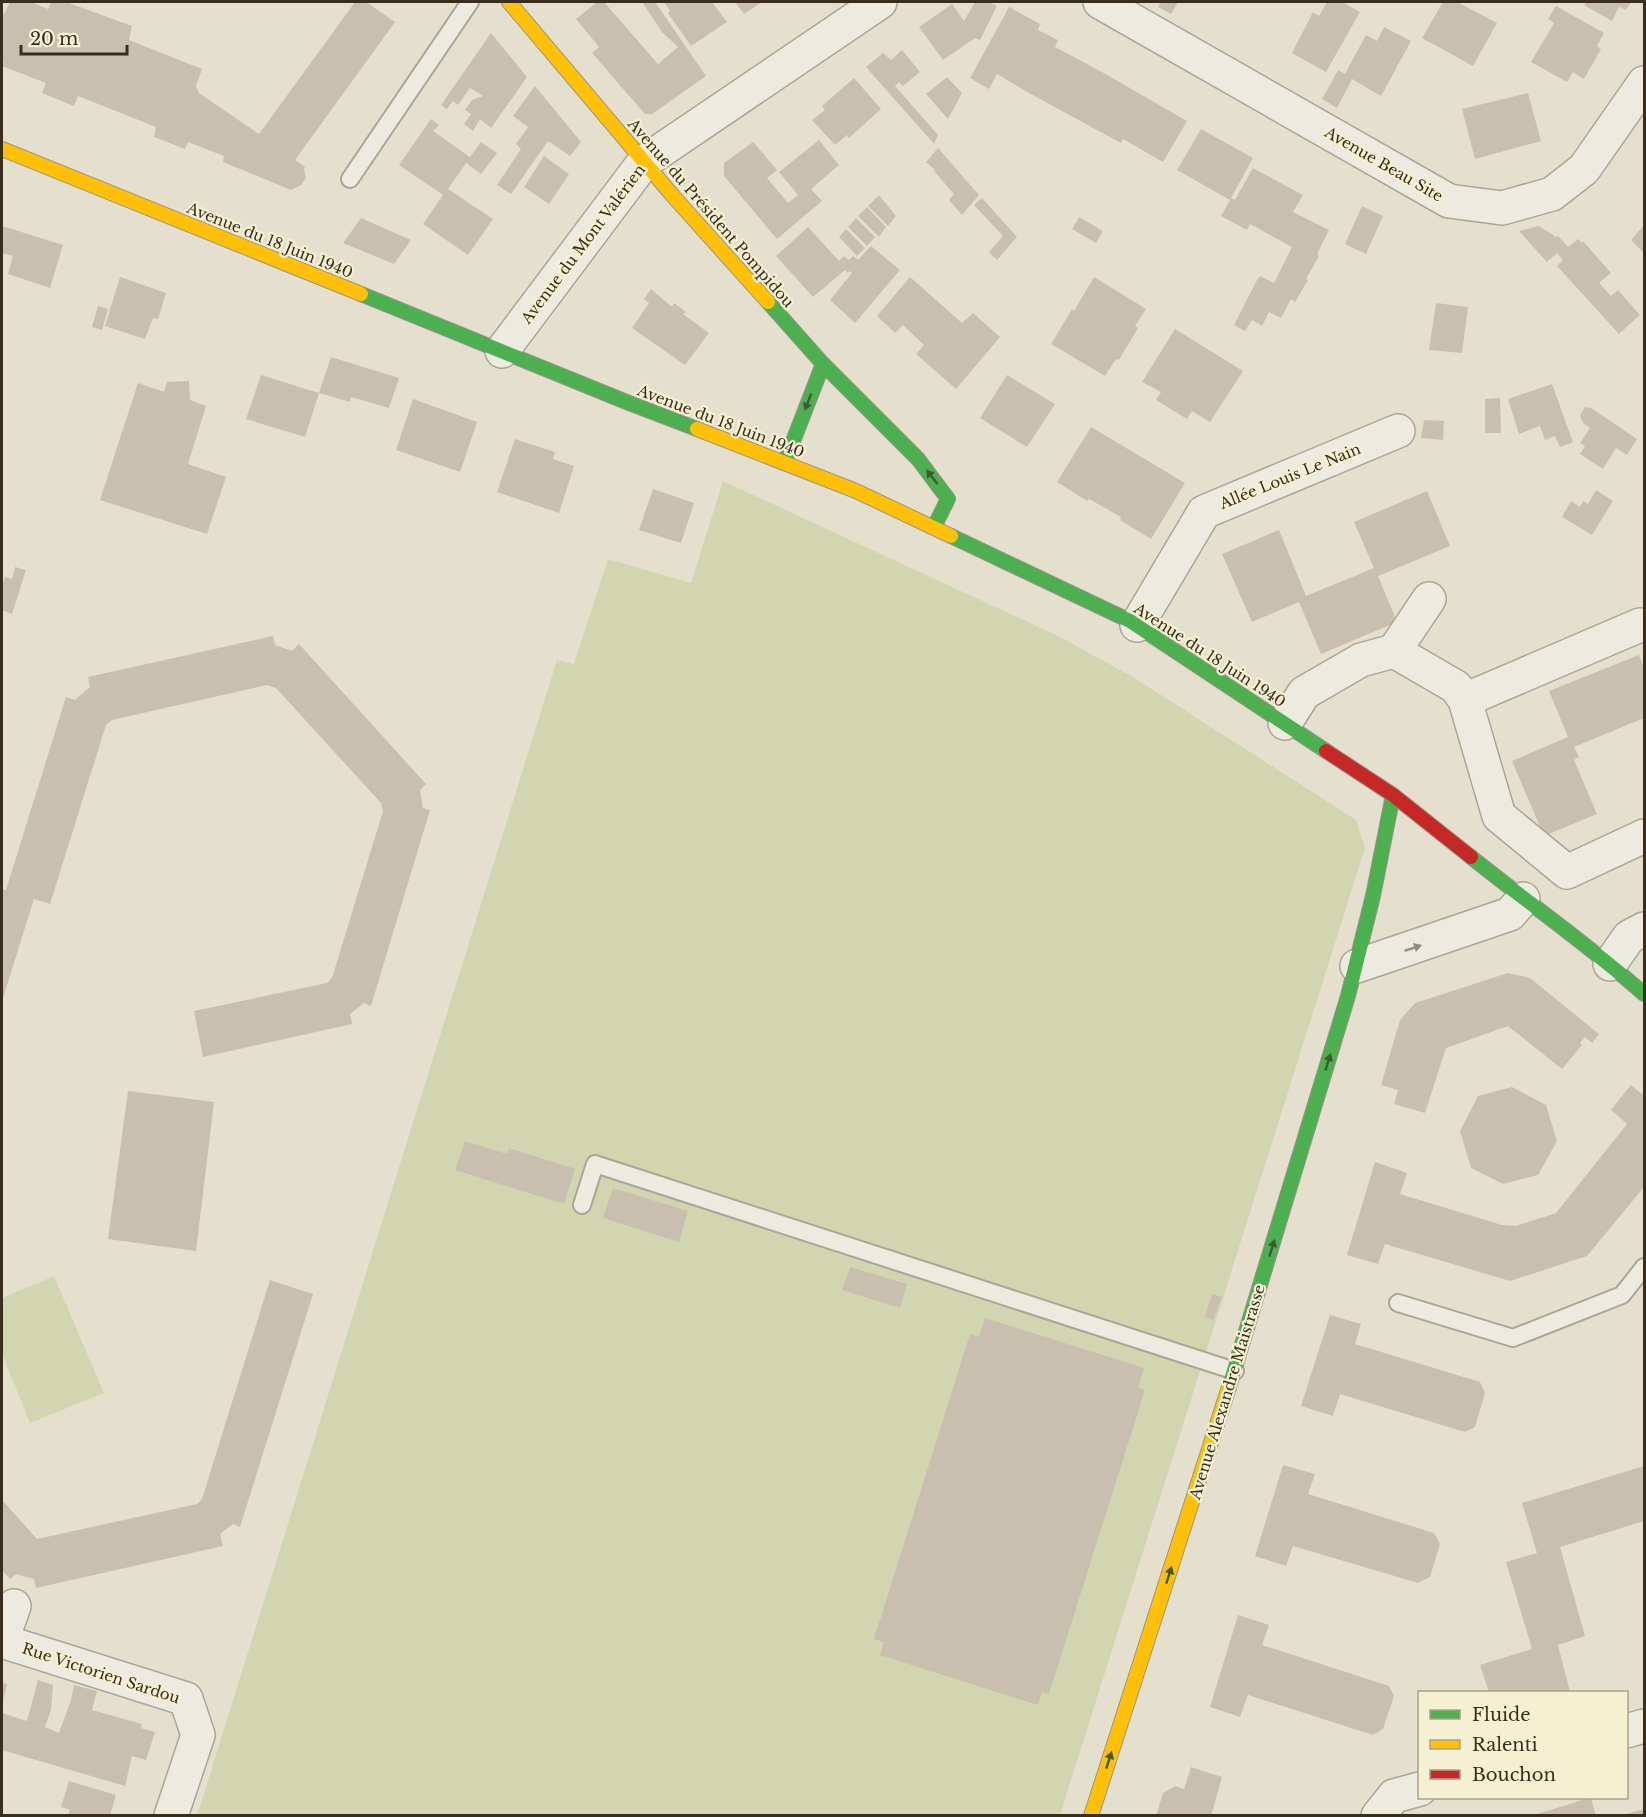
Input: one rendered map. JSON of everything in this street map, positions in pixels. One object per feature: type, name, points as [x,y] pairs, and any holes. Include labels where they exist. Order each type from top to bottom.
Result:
[{"type":"main road","name":"Avenue du Président Pompidou","points":[[509,2],[644,162],[823,364],[918,459],[948,499],[934,527]]},
{"type":"main road","name":"Avenue du 18 Juin 1940","points":[[2,149],[629,403],[856,491],[1137,625],[1393,795],[1523,899],[1610,964],[1644,994]]},
{"type":"main road","points":[[785,462],[823,364]]},
{"type":"main road","name":"Avenue Alexandre Maistrasse","points":[[1091,1815],[1235,1371],[1357,966],[1386,842],[1393,795]]},
{"type":"street","name":"Avenue du Mont Valérien","points":[[502,351],[644,162],[880,2]]},
{"type":"street","name":"Avenue Beau Site","points":[[1100,2],[1449,201],[1502,208],[1552,194],[1584,169],[1644,83]]},
{"type":"street","name":"Allée Louis Le Nain","points":[[1137,625],[1204,512],[1398,431]]},
{"type":"street","points":[[1286,723],[1304,693],[1360,660],[1394,651],[1429,599]]},
{"type":"street","points":[[1465,700],[1640,625]]},
{"type":"street","points":[[1394,651],[1456,687],[1465,700],[1499,816],[1567,872],[1644,836]]},
{"type":"street","points":[[1357,966],[1510,914],[1523,899]]},
{"type":"street","points":[[1610,964],[1629,937],[1644,929]]},
{"type":"street","points":[[2,1641],[10,1612],[14,1606]]},
{"type":"street","name":"Rue Victorien Sardou","points":[[2,1641],[186,1699],[198,1736],[171,1815]]},
{"type":"street","points":[[1628,1730],[1644,1726]]},
{"type":"street","points":[[1378,1815],[1394,1796],[1418,1789]]},
{"type":"lane","points":[[350,179],[470,2]]},
{"type":"lane","points":[[582,1205],[595,1164],[1235,1371]]},
{"type":"lane","points":[[1398,1303],[1513,1338],[1622,1295],[1644,1267]]},
{"type":"green space","points":[[723,481],[1058,636],[1133,677],[1356,820],[1365,848],[1060,1815],[197,1816],[557,660],[574,664],[608,559],[691,583]]},
{"type":"green space","points":[[54,1276],[104,1393],[30,1423],[2,1354],[2,1298]]},
{"type":"building","points":[[10,2],[31,2],[48,9],[51,2],[66,2],[132,26],[129,40],[202,69],[196,86],[199,93],[259,134],[355,2],[366,2],[395,22],[295,160],[305,167],[306,178],[301,185],[291,190],[223,162],[224,156],[188,142],[185,149],[154,137],[156,127],[78,96],[74,106],[42,93],[46,83],[2,66],[4,61],[2,60],[2,18]]},
{"type":"building","points":[[597,2],[604,2],[658,64],[678,47],[662,32],[642,2],[655,2],[706,76],[652,114],[645,114],[592,53],[599,47],[576,19]]},
{"type":"building","points":[[664,2],[712,2],[727,22],[691,46],[668,13],[670,11]]},
{"type":"building","points":[[735,2],[762,2],[744,14]]},
{"type":"building","points":[[975,2],[988,2],[997,6],[980,40],[975,38],[943,60],[919,27],[952,4],[964,21]]},
{"type":"building","points":[[1161,2],[1178,2],[1171,14],[1158,7]]},
{"type":"building","points":[[1327,2],[1342,2],[1360,12],[1326,72],[1292,53],[1313,12],[1319,16]]},
{"type":"building","points":[[1443,2],[1457,2],[1497,23],[1473,66],[1422,38]]},
{"type":"building","points":[[1586,2],[1631,2],[1626,10],[1619,7],[1612,21],[1584,5]]},
{"type":"building","points":[[1556,6],[1604,33],[1597,46],[1601,49],[1584,79],[1573,72],[1567,82],[1531,62],[1554,23],[1548,19]]},
{"type":"building","points":[[1009,7],[1040,24],[1038,30],[1058,40],[1055,47],[1187,121],[1163,162],[1123,139],[1121,143],[997,74],[989,89],[970,78]]},
{"type":"building","points":[[1384,27],[1411,41],[1381,96],[1352,79],[1337,108],[1322,99],[1338,70],[1345,74],[1366,35],[1377,41]]},
{"type":"building","points":[[491,33],[527,77],[491,128],[480,119],[473,131],[464,124],[471,114],[465,110],[472,100],[483,96],[470,88],[458,105],[453,101],[447,109],[441,105]]},
{"type":"building","points":[[902,50],[920,72],[903,86],[899,82],[895,86],[938,135],[934,144],[866,67],[883,53],[891,60]]},
{"type":"building","points":[[947,77],[962,93],[948,119],[926,94]]},
{"type":"building","points":[[854,78],[881,109],[849,138],[847,135],[835,145],[812,120],[825,110],[822,106]]},
{"type":"building","points":[[535,86],[581,142],[570,156],[548,141],[511,194],[497,185],[521,149],[516,144],[528,127],[513,116]]},
{"type":"building","points":[[1528,93],[1541,141],[1475,159],[1462,109]]},
{"type":"building","points":[[431,119],[439,125],[433,131],[470,157],[481,142],[497,153],[481,174],[466,163],[448,189],[493,219],[468,255],[423,224],[443,195],[399,165]]},
{"type":"building","points":[[1201,129],[1253,158],[1231,198],[1235,200],[1253,168],[1303,195],[1293,212],[1329,230],[1317,254],[1319,256],[1306,279],[1308,280],[1295,302],[1291,299],[1281,318],[1269,312],[1262,326],[1252,320],[1245,331],[1234,325],[1257,280],[1260,276],[1274,283],[1292,247],[1250,224],[1247,230],[1221,216],[1230,200],[1177,170]]},
{"type":"building","points":[[819,140],[839,165],[811,189],[822,201],[777,239],[724,176],[724,163],[753,142],[777,170],[767,178],[788,203],[798,195],[779,172]]},
{"type":"building","points":[[938,148],[979,195],[962,215],[949,200],[954,194],[926,162]]},
{"type":"building","points":[[544,156],[569,174],[549,204],[524,187]]},
{"type":"building","points":[[879,195],[896,216],[888,226],[868,206]]},
{"type":"building","points":[[982,198],[1017,237],[997,260],[989,252],[1003,236],[974,205]]},
{"type":"building","points":[[1362,206],[1383,216],[1366,254],[1345,244]]},
{"type":"building","points":[[867,207],[886,227],[879,237],[858,216]]},
{"type":"building","points":[[1079,217],[1103,231],[1096,243],[1072,229]]},
{"type":"building","points":[[361,218],[411,240],[394,264],[343,243]]},
{"type":"building","points":[[856,218],[875,237],[867,246],[848,227]]},
{"type":"building","points":[[1644,225],[1644,253],[1631,240]]},
{"type":"building","points":[[2,226],[63,245],[50,288],[8,274],[13,256],[2,253]]},
{"type":"building","points":[[1539,226],[1556,237],[1558,236],[1568,247],[1578,239],[1582,243],[1583,241],[1611,273],[1599,283],[1611,296],[1618,290],[1640,315],[1619,334],[1557,266],[1563,260],[1557,253],[1547,262],[1519,231]]},
{"type":"building","points":[[808,227],[839,261],[844,256],[849,260],[853,256],[858,260],[871,246],[900,270],[855,323],[830,300],[852,273],[845,270],[813,297],[776,256]]},
{"type":"building","points":[[846,229],[865,248],[857,256],[839,237]]},
{"type":"building","points":[[120,277],[166,293],[158,319],[153,318],[145,339],[105,326]]},
{"type":"building","points":[[910,277],[962,323],[973,313],[1000,337],[956,389],[916,354],[924,345],[903,325],[895,333],[877,316]]},
{"type":"building","points":[[1094,277],[1146,309],[1135,326],[1138,328],[1119,360],[1116,359],[1105,376],[1051,344]]},
{"type":"building","points":[[651,289],[672,307],[674,303],[686,312],[683,314],[709,333],[685,365],[632,328],[649,303],[644,299]]},
{"type":"building","points":[[1436,303],[1468,307],[1462,353],[1429,350]]},
{"type":"building","points":[[98,306],[108,309],[102,330],[92,327]]},
{"type":"building","points":[[1175,329],[1243,371],[1210,422],[1192,411],[1187,419],[1156,400],[1161,392],[1142,382]]},
{"type":"building","points":[[331,357],[399,378],[389,408],[351,397],[350,402],[319,393]]},
{"type":"building","points":[[261,375],[319,393],[305,437],[246,419]]},
{"type":"building","points":[[1007,375],[1055,404],[1027,447],[980,418]]},
{"type":"building","points":[[189,381],[190,400],[206,406],[188,464],[226,477],[207,534],[100,500],[138,383],[164,392],[167,382]]},
{"type":"building","points":[[1552,384],[1573,442],[1560,447],[1555,436],[1545,440],[1540,426],[1519,434],[1508,399]]},
{"type":"building","points":[[1500,398],[1501,433],[1485,433],[1485,399]]},
{"type":"building","points":[[413,399],[477,422],[460,472],[396,450]]},
{"type":"building","points":[[1585,407],[1591,408],[1637,439],[1627,455],[1616,448],[1603,469],[1580,454],[1585,446],[1580,443],[1590,428],[1583,423],[1580,416]]},
{"type":"building","points":[[1424,420],[1444,421],[1443,440],[1421,438]]},
{"type":"building","points":[[1091,427],[1185,483],[1151,539],[1120,520],[1121,517],[1089,499],[1087,501],[1057,482]]},
{"type":"building","points":[[515,439],[555,452],[553,459],[574,466],[559,513],[497,492]]},
{"type":"building","points":[[653,489],[694,503],[681,543],[639,530]]},
{"type":"building","points":[[1596,490],[1613,501],[1592,535],[1562,517],[1571,501],[1580,507],[1583,501],[1588,504]]},
{"type":"building","points":[[1427,491],[1450,546],[1378,576],[1397,622],[1321,654],[1299,602],[1252,622],[1222,554],[1279,530],[1306,596],[1374,568],[1354,522]]},
{"type":"building","points":[[15,567],[26,570],[12,614],[2,610],[2,588],[5,577],[12,579]]},
{"type":"building","points":[[273,636],[275,645],[292,651],[299,644],[426,784],[420,790],[423,808],[430,810],[371,1006],[364,1003],[350,1014],[352,1024],[203,1057],[194,1011],[327,983],[332,978],[383,811],[381,803],[276,688],[267,685],[112,720],[106,725],[50,904],[34,899],[2,1001],[2,889],[6,890],[66,697],[75,700],[90,687],[88,677]]},
{"type":"building","points":[[1639,655],[1644,668],[1644,718],[1574,747],[1579,757],[1574,760],[1597,814],[1544,836],[1512,761],[1568,737],[1549,691]]},
{"type":"building","points":[[1508,973],[1530,978],[1599,1034],[1592,1043],[1585,1037],[1580,1043],[1582,1045],[1562,1069],[1508,1026],[1446,1048],[1425,1113],[1394,1104],[1398,1090],[1381,1085],[1400,1020],[1415,1003]]},
{"type":"building","points":[[1631,1085],[1644,1096],[1644,1187],[1587,1256],[1510,1281],[1385,1244],[1378,1264],[1347,1255],[1375,1162],[1407,1173],[1400,1194],[1502,1225],[1516,1226],[1556,1213],[1627,1124],[1611,1110]]},
{"type":"building","points":[[1512,1087],[1546,1105],[1557,1141],[1538,1175],[1503,1184],[1471,1168],[1460,1131],[1478,1096]]},
{"type":"building","points":[[128,1091],[214,1102],[196,1251],[108,1239]]},
{"type":"building","points":[[465,1141],[507,1154],[509,1148],[575,1169],[564,1204],[455,1170]]},
{"type":"building","points":[[613,1188],[688,1211],[679,1242],[603,1218]]},
{"type":"building","points":[[850,1267],[907,1284],[900,1308],[842,1290]]},
{"type":"building","points":[[270,1280],[313,1294],[240,1527],[233,1524],[220,1534],[223,1546],[36,1588],[34,1579],[16,1574],[10,1579],[2,1570],[2,1500],[37,1539],[197,1504],[202,1499]]},
{"type":"building","points":[[1212,1294],[1222,1297],[1213,1320],[1205,1317]]},
{"type":"building","points":[[1330,1315],[1361,1324],[1355,1344],[1480,1382],[1485,1393],[1475,1427],[1465,1432],[1340,1394],[1333,1416],[1301,1406]]},
{"type":"building","points":[[985,1318],[1144,1368],[1138,1388],[1145,1390],[1049,1694],[1042,1692],[1038,1705],[880,1655],[884,1642],[874,1639],[970,1334],[979,1337]]},
{"type":"building","points":[[1283,1465],[1315,1474],[1308,1494],[1434,1533],[1440,1544],[1430,1577],[1418,1583],[1293,1546],[1286,1566],[1255,1556]]},
{"type":"building","points":[[1644,1466],[1644,1521],[1560,1547],[1585,1636],[1558,1645],[1570,1691],[1489,1691],[1480,1665],[1532,1649],[1506,1562],[1537,1553],[1522,1503]]},
{"type":"building","points":[[1238,1615],[1269,1625],[1262,1645],[1389,1686],[1394,1696],[1383,1729],[1373,1735],[1248,1695],[1240,1717],[1210,1707]]},
{"type":"building","points":[[38,1680],[53,1685],[51,1710],[45,1727],[59,1733],[74,1685],[97,1691],[92,1710],[142,1724],[141,1728],[155,1732],[146,1760],[132,1756],[125,1786],[2,1750],[2,1713],[27,1721]]},
{"type":"building","points":[[2,1683],[7,1684],[2,1705]]},
{"type":"building","points":[[1191,1767],[1222,1777],[1211,1816],[1156,1816],[1163,1793],[1175,1786],[1184,1789]]},
{"type":"building","points":[[69,1781],[116,1795],[110,1816],[68,1816],[70,1810],[61,1807]]},
{"type":"building","points":[[1591,1799],[1596,1816],[1531,1816]]},
{"type":"building","points":[[1644,1809],[1644,1816],[1622,1816],[1622,1815]]},
{"type":"traffic: fast","points":[[361,294],[697,429]]},
{"type":"traffic: fast","points":[[768,302],[823,364],[918,459],[948,499],[934,527]]},
{"type":"traffic: fast","points":[[785,462],[823,364]]},
{"type":"traffic: fast","points":[[951,536],[1130,621],[1326,751]]},
{"type":"traffic: fast","points":[[1229,1387],[1348,996],[1373,896],[1393,795]]},
{"type":"traffic: fast","points":[[1471,857],[1602,958],[1644,994]]},
{"type":"traffic: slow","points":[[509,2],[673,196],[768,302]]},
{"type":"traffic: slow","points":[[2,149],[361,294]]},
{"type":"traffic: slow","points":[[697,429],[856,491],[951,536]]},
{"type":"traffic: slow","points":[[1091,1816],[1229,1387]]},
{"type":"traffic: jam","points":[[1326,751],[1393,795],[1471,857]]}]
